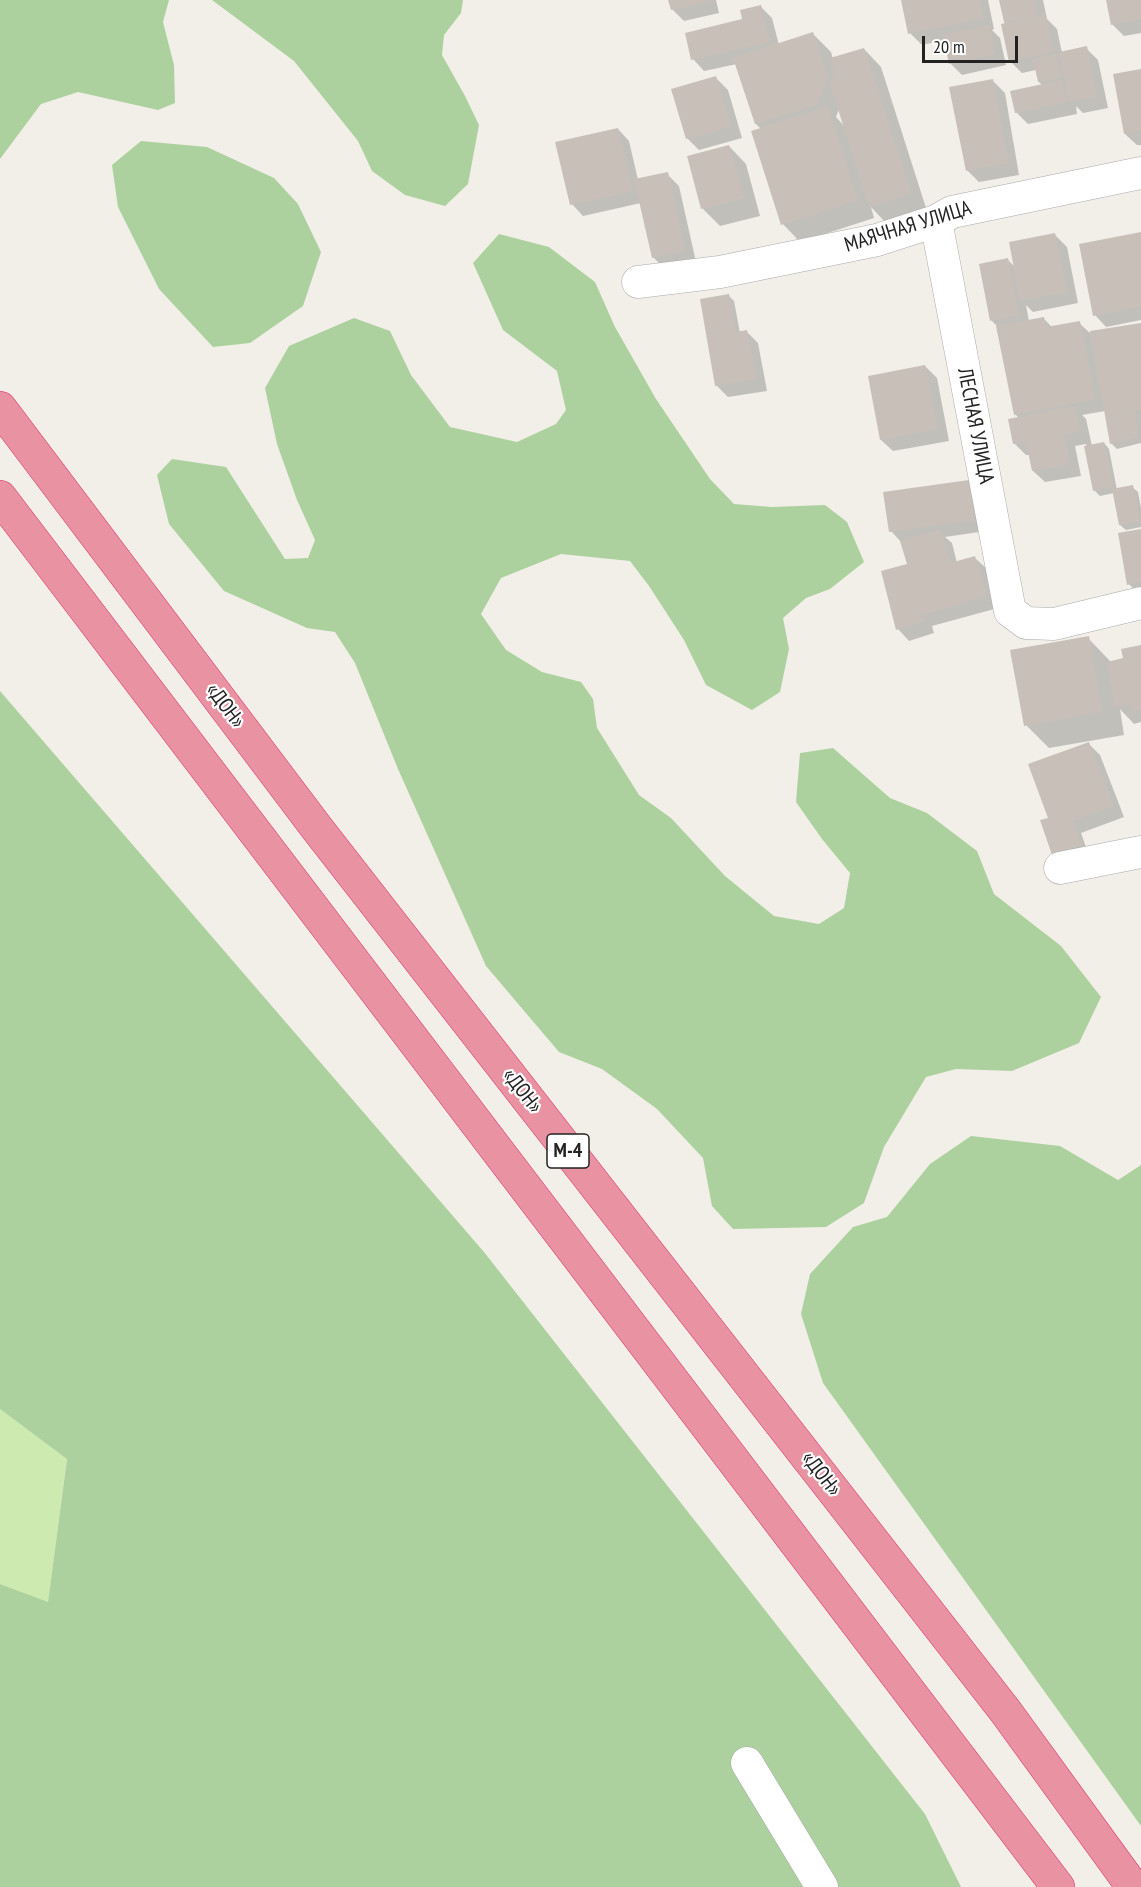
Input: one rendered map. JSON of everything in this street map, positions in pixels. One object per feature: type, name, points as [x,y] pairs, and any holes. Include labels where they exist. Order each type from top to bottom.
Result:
[{"type":"highway","name":"«ДОН»","points":[[0,408],[316,827],[1006,1712],[1134,1887]]},
{"type":"highway","name":"М-4","points":[[0,497],[1058,1887]]},
{"type":"street","name":"МАЯЧНАЯ УЛИЦА","points":[[638,282],[720,272],[877,240],[936,221],[952,212],[1141,173]]},
{"type":"street","name":"ЛЕСНАЯ УЛИЦА","points":[[936,221],[1010,611],[1026,623],[1054,624],[1141,603]]},
{"type":"street","points":[[1060,868],[1141,852]]},
{"type":"street","points":[[747,1763],[822,1887]]},
{"type":"green space","points":[[0,0],[169,0],[163,22],[174,65],[175,103],[158,110],[78,92],[41,104],[0,159]]},
{"type":"green space","points":[[212,0],[463,0],[461,13],[444,35],[442,55],[479,125],[468,184],[445,206],[405,195],[372,171],[358,141],[294,61]]},
{"type":"green space","points":[[141,141],[207,147],[274,178],[298,204],[321,252],[303,306],[250,343],[213,347],[159,289],[118,207],[112,165]]},
{"type":"green space","points":[[499,234],[549,247],[595,282],[615,327],[656,399],[710,479],[734,504],[772,507],[825,505],[847,522],[864,562],[830,589],[806,598],[783,618],[789,649],[780,692],[752,710],[706,685],[684,640],[630,561],[561,554],[501,578],[481,614],[506,650],[542,672],[581,682],[593,699],[597,728],[639,795],[671,818],[725,876],[774,916],[819,924],[844,908],[850,873],[796,802],[800,753],[833,748],[890,798],[927,813],[977,851],[994,894],[1061,946],[1101,997],[1079,1043],[1012,1071],[956,1069],[926,1077],[884,1147],[864,1203],[826,1227],[733,1229],[712,1206],[703,1158],[657,1109],[602,1069],[559,1052],[486,966],[398,769],[355,663],[335,632],[307,628],[224,591],[169,524],[157,475],[172,459],[226,467],[285,559],[308,558],[315,540],[297,500],[277,444],[265,388],[289,346],[354,318],[390,331],[411,375],[450,427],[517,442],[556,424],[566,410],[557,371],[503,330],[473,263]]},
{"type":"green space","points":[[0,691],[484,1252],[925,1814],[961,1887],[0,1887],[0,1584],[48,1602],[67,1459],[0,1409]]},
{"type":"green space","points":[[971,1136],[1060,1146],[1118,1180],[1141,1165],[1141,1826],[823,1383],[801,1314],[810,1274],[853,1227],[887,1217],[930,1164]]},
{"type":"green space","points":[[0,1409],[67,1458],[48,1603],[0,1584]]},
{"type":"building","points":[[668,0],[711,0],[711,1],[671,10]]},
{"type":"building","points":[[901,0],[979,0],[983,18],[908,34]]},
{"type":"building","points":[[999,0],[1034,0],[1038,16],[1004,22]]},
{"type":"building","points":[[1106,0],[1141,0],[1141,19],[1111,25]]},
{"type":"building","points":[[761,5],[770,42],[691,60],[685,33],[742,19],[740,10]]},
{"type":"building","points":[[1046,15],[1053,52],[1009,62],[1001,24]]},
{"type":"building","points":[[989,25],[995,54],[949,64],[943,35]]},
{"type":"building","points":[[813,32],[828,78],[816,105],[755,124],[733,58]]},
{"type":"building","points":[[1087,46],[1097,97],[1069,102],[1059,52]]},
{"type":"building","points":[[864,48],[911,193],[869,207],[830,84],[835,72],[830,58]]},
{"type":"building","points":[[1056,54],[1061,77],[1038,82],[1033,59]]},
{"type":"building","points":[[1141,69],[1141,131],[1124,134],[1113,74]]},
{"type":"building","points":[[716,76],[731,127],[686,139],[671,89]]},
{"type":"building","points":[[993,79],[1008,163],[966,171],[949,87]]},
{"type":"building","points":[[1062,80],[1067,102],[1015,113],[1010,91]]},
{"type":"building","points":[[828,107],[858,200],[781,225],[751,131]]},
{"type":"building","points":[[618,128],[633,191],[570,205],[555,142]]},
{"type":"building","points":[[729,145],[744,198],[701,209],[687,156]]},
{"type":"building","points":[[668,172],[685,251],[652,258],[634,179]]},
{"type":"building","points":[[1141,232],[1141,306],[1093,316],[1079,244]]},
{"type":"building","points":[[1055,233],[1067,292],[1020,301],[1009,242]]},
{"type":"building","points":[[1008,258],[1019,315],[990,321],[979,264]]},
{"type":"building","points":[[729,294],[736,332],[747,330],[756,379],[715,386],[700,299]]},
{"type":"building","points":[[1044,317],[1046,327],[1080,321],[1095,399],[1014,415],[996,326]]},
{"type":"building","points":[[1141,323],[1141,409],[1134,410],[1139,437],[1110,444],[1090,331]]},
{"type":"building","points":[[925,365],[938,429],[880,440],[868,376]]},
{"type":"building","points":[[1075,406],[1080,431],[1064,435],[1070,464],[1032,471],[1026,442],[1013,444],[1008,419]]},
{"type":"building","points":[[1104,442],[1113,487],[1093,491],[1084,446]]},
{"type":"building","points":[[969,480],[975,520],[889,532],[883,492]]},
{"type":"building","points":[[1133,485],[1140,521],[1119,525],[1112,489]]},
{"type":"building","points":[[1141,529],[1141,582],[1127,585],[1118,533]]},
{"type":"building","points":[[940,530],[950,563],[975,556],[987,596],[921,615],[923,621],[896,630],[881,571],[907,564],[900,541]]},
{"type":"building","points":[[1089,636],[1102,712],[1024,726],[1010,650]]},
{"type":"building","points":[[1141,645],[1141,710],[1133,712],[1132,704],[1115,707],[1107,662],[1123,658],[1121,649]]},
{"type":"building","points":[[1089,742],[1113,806],[1073,821],[1082,845],[1052,855],[1040,820],[1048,818],[1028,764]]}]
